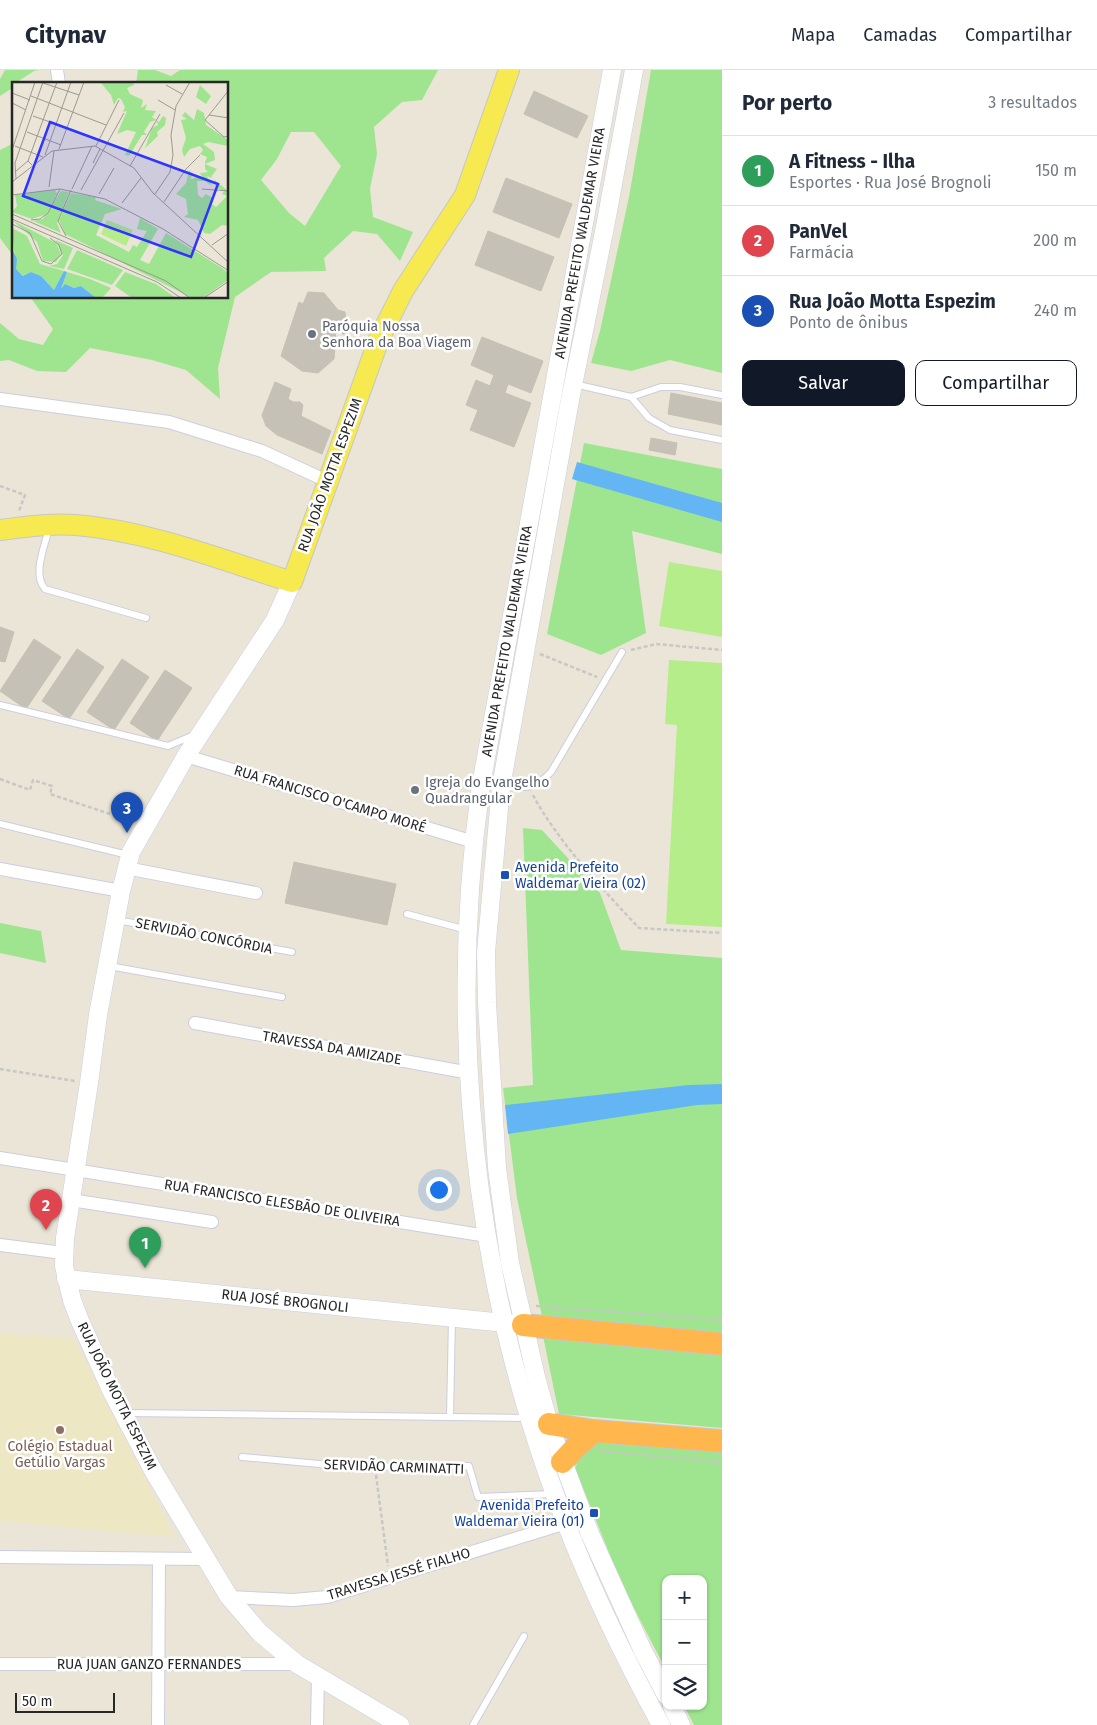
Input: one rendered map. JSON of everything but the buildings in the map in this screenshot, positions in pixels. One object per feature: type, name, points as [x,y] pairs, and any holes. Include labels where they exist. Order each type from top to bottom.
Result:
[{"type":"highway","points":[[518,1318],[722,1344]]},
{"type":"highway","points":[[539,1421],[592,1441]]},
{"type":"highway","points":[[562,1462],[576,1446],[592,1441],[722,1441]]},
{"type":"main road","name":"RUA JOÃO MOTTA ESPEZIM","points":[[400,1725],[297,1664],[260,1633],[229,1597],[204,1559],[123,1413],[80,1321],[66,1279],[64,1253],[98,1015],[120,891],[128,862],[141,831],[186,756],[275,620],[292,582],[327,481],[390,315],[403,291],[440,237],[465,195],[509,70]]},
{"type":"main road","name":"AVENIDA PREFEITO WALDEMAR VIEIRA","points":[[518,1318],[488,1236],[474,1124],[470,1073],[468,926],[474,842],[488,745],[612,70]]},
{"type":"main road","name":"AVENIDA PREFEITO WALDEMAR VIEIRA","points":[[634,70],[606,227],[572,392],[501,787],[486,952],[488,1044],[497,1168],[518,1318],[555,1494],[618,1644],[661,1725]]},
{"type":"main road","points":[[554,388],[572,392]]},
{"type":"main road","points":[[7,529],[73,525],[125,532],[292,582]]},
{"type":"main road","points":[[468,926],[489,922]]},
{"type":"main road","name":"RUA JOSÉ BROGNOLI","points":[[66,1279],[452,1318],[518,1318]]},
{"type":"main road","name":"AVENIDA PREFEITO WALDEMAR VIEIRA","points":[[539,1421],[562,1462],[611,1584],[662,1687]]},
{"type":"main road","points":[[595,1592],[611,1584]]},
{"type":"main road","points":[[674,1710],[681,1725]]},
{"type":"street","points":[[0,399],[169,422],[262,451],[327,481]]},
{"type":"street","name":"RUA FRANCISCO O'CAMPO MORÉ","points":[[186,756],[474,842]]},
{"type":"street","points":[[128,862],[256,893]]},
{"type":"street","points":[[0,869],[120,891]]},
{"type":"street","name":"TRAVESSA DA AMIZADE","points":[[194,1023],[470,1073]]},
{"type":"street","name":"RUA FRANCISCO ELESBÃO DE OLIVEIRA","points":[[0,1158],[488,1236]]},
{"type":"street","points":[[71,1200],[212,1222]]},
{"type":"street","points":[[0,1245],[64,1253]]},
{"type":"street","name":"TRAVESSA JESSÉ FIALHO","points":[[229,1597],[311,1600],[342,1593],[566,1523]]},
{"type":"street","points":[[0,1557],[204,1559]]},
{"type":"street","points":[[158,1725],[159,1558]]},
{"type":"street","name":"RUA JUAN GANZO FERNANDES","points":[[0,1664],[297,1664]]},
{"type":"street","points":[[317,1725],[318,1676]]},
{"type":"lane","points":[[572,392],[632,397],[661,387],[680,387],[722,395]]},
{"type":"lane","points":[[632,397],[648,418],[670,430],[722,440]]},
{"type":"lane","points":[[49,525],[38,575],[40,583],[45,589],[146,618]]},
{"type":"lane","points":[[501,787],[530,788],[542,782],[551,772],[622,652]]},
{"type":"lane","points":[[0,705],[168,746],[202,731]]},
{"type":"lane","points":[[0,824],[128,862]]},
{"type":"lane","points":[[407,914],[468,926]]},
{"type":"lane","name":"SERVIDÃO CONCÓRDIA","points":[[116,920],[292,952]]},
{"type":"lane","points":[[107,965],[282,997]]},
{"type":"lane","points":[[450,1417],[452,1318]]},
{"type":"lane","points":[[123,1413],[450,1417],[539,1421]]},
{"type":"lane","name":"SERVIDÃO CARMINATTI","points":[[242,1457],[326,1465],[375,1467],[469,1466],[478,1497],[555,1494]]},
{"type":"lane","points":[[473,1725],[524,1636]]},
{"type":"path","points":[[0,486],[25,495],[7,529]]},
{"type":"path","points":[[622,652],[656,644],[722,650]]},
{"type":"path","points":[[527,648],[605,681]]},
{"type":"path","points":[[0,779],[30,790],[33,780],[52,786],[50,794],[113,815],[131,798]]},
{"type":"path","points":[[530,788],[545,818],[619,907],[639,928],[722,933]]},
{"type":"path","points":[[0,1069],[89,1083]]},
{"type":"path","points":[[518,1318],[722,1320]]},
{"type":"path","points":[[592,1441],[722,1462]]},
{"type":"path","points":[[375,1467],[389,1578]]},
{"type":"shaded area","name":"Colégio Estadual Getúlio Vargas","points":[[0,1333],[74,1339],[175,1537],[0,1521]]},
{"type":"green space","points":[[5,70],[39,70],[34,71],[17,82],[12,82],[12,88],[0,96],[0,79]]},
{"type":"green space","points":[[138,70],[155,70],[171,76],[180,70],[438,70],[422,100],[402,102],[374,127],[377,154],[370,189],[373,217],[413,232],[400,261],[377,234],[353,231],[324,258],[326,271],[271,272],[235,297],[218,368],[220,399],[186,370],[152,360],[90,348],[66,372],[37,371],[9,360],[0,361],[0,323],[19,339],[43,345],[53,329],[32,299],[229,299],[229,82],[136,82]],"holes":[[[291,132],[314,132],[341,166],[305,226],[289,213],[261,180],[277,159]]]},
{"type":"green space","points":[[651,70],[722,70],[722,373],[670,360],[631,371],[591,363],[600,331],[629,197]]},
{"type":"green space","points":[[12,144],[12,254],[0,238],[0,150]]},
{"type":"green space","points":[[584,443],[722,469],[722,554],[632,531],[646,633],[601,655],[547,634]]},
{"type":"green space","points":[[669,562],[722,571],[722,637],[659,626]]},
{"type":"green space","points":[[669,660],[722,663],[722,927],[666,924],[677,725],[665,724]]},
{"type":"green space","points":[[523,828],[542,830],[600,893],[621,950],[722,958],[722,1337],[543,1321],[517,1198],[503,1088],[533,1085]]},
{"type":"green space","points":[[0,923],[41,931],[46,963],[0,953]]},
{"type":"green space","points":[[543,1336],[722,1354],[722,1428],[559,1414]]},
{"type":"green space","points":[[602,1436],[722,1448],[722,1725],[694,1725],[686,1710],[707,1710],[707,1575],[662,1575],[662,1662],[622,1585],[575,1468],[587,1442]]},
{"type":"water","points":[[577,462],[722,503],[722,522],[572,479]]},
{"type":"water","points":[[722,1084],[722,1104],[697,1105],[508,1134],[505,1105],[689,1085]]},
{"type":"place","name":"Paróquia Nossa Senhora da Boa Viagem","points":[[312,334]]},
{"type":"place","name":"Igreja do Evangelho Quadrangular","points":[[415,790]]},
{"type":"place","name":"Rua João Motta Espezim","points":[[127,833]]},
{"type":"place","name":"Avenida Prefeito Waldemar Vieira (02)","points":[[505,875]]},
{"type":"place","name":"PanVel","points":[[46,1230]]},
{"type":"place","name":"A Fitness - Ilha","points":[[145,1268]]},
{"type":"place","name":"Colégio Estadual Getúlio Vargas","points":[[60,1430]]},
{"type":"place","name":"Avenida Prefeito Waldemar Vieira (01)","points":[[594,1513]]}]
